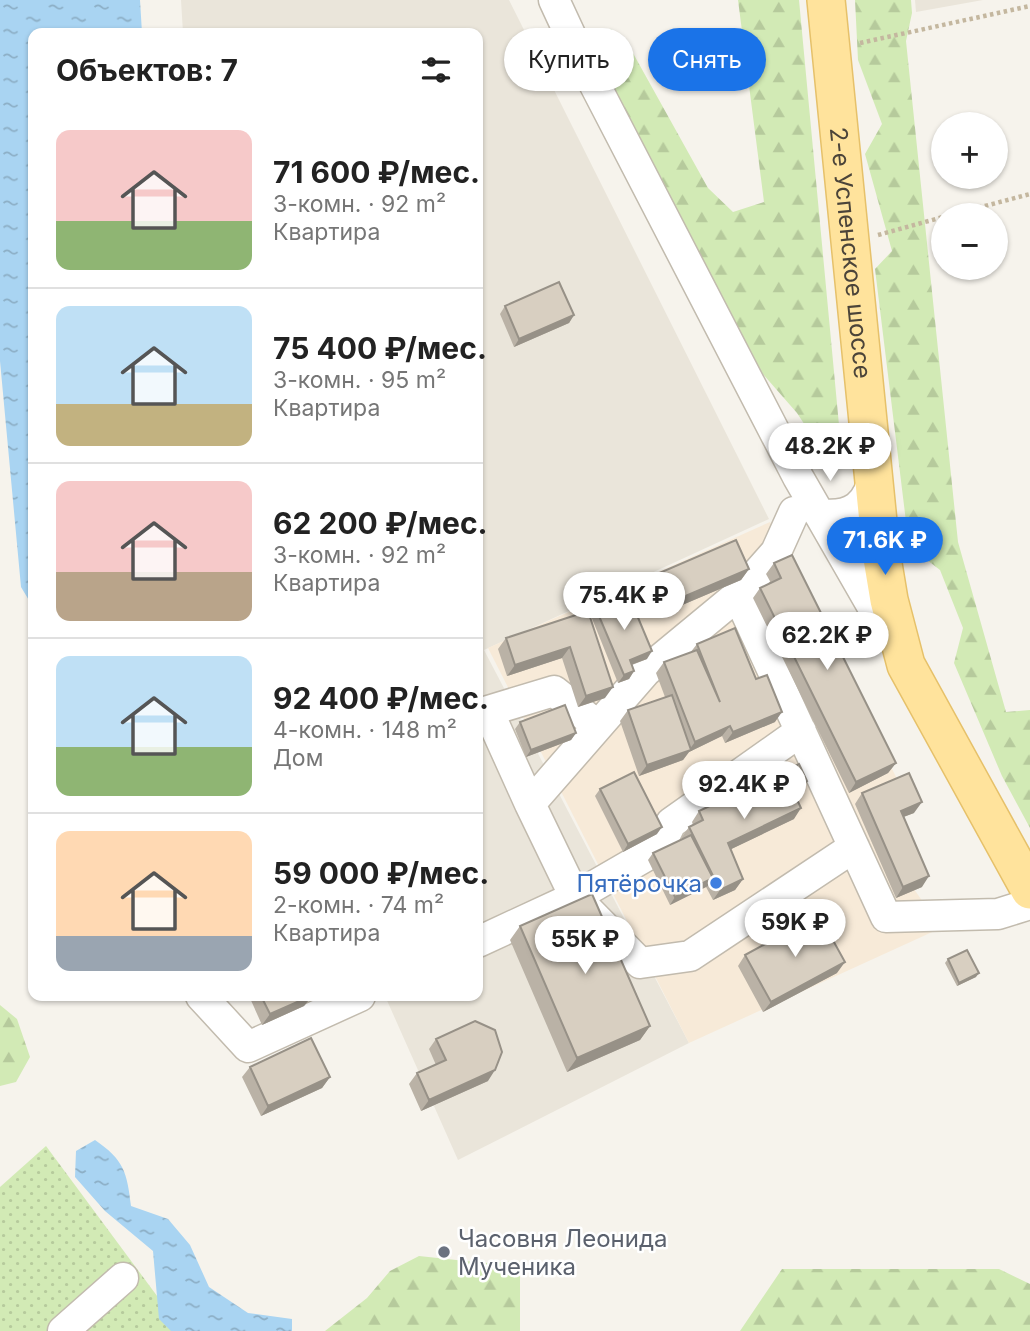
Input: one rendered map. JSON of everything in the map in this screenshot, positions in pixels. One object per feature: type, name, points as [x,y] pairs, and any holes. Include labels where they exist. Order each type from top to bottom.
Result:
[{"type":"main road","name":"2-е Успенское шоссе","points":[[827,0],[887,589],[906,665],[1030,890]]},
{"type":"street","points":[[554,0],[806,513],[906,665]]},
{"type":"street","points":[[806,513],[844,515],[858,508],[872,488],[874,473]]},
{"type":"street","points":[[530,804],[646,671],[738,594],[806,513]]},
{"type":"street","points":[[738,594],[886,917],[998,914],[1030,904]]},
{"type":"street","points":[[598,726],[554,691],[488,711],[575,897],[640,963],[690,956],[854,847]]},
{"type":"street","points":[[483,940],[575,897],[657,849],[671,823],[801,731]]},
{"type":"street","points":[[206,1001],[248,1047],[349,1001]]},
{"type":"street","points":[[63,1331],[123,1278]]},
{"type":"path","points":[[831,49],[1030,6]]},
{"type":"path","points":[[996,203],[1030,194]]},
{"type":"path","points":[[851,243],[931,220]]},
{"type":"shaded area","points":[[181,0],[509,0],[523,28],[504,28],[504,91],[555,91],[769,519],[484,650],[689,1043],[458,1160],[387,1001],[483,1001],[483,28],[183,28]]},
{"type":"shaded area","points":[[915,0],[983,0],[916,12]]},
{"type":"shaded area","points":[[770,522],[899,783],[855,804],[941,928],[689,1043],[488,648]]},
{"type":"green space","points":[[738,0],[799,0],[839,425],[833,449],[814,439],[797,413],[762,373],[614,91],[634,91],[634,55],[648,80],[648,91],[654,91],[708,188],[733,212],[764,202],[750,91],[766,91],[766,28],[742,28]]},
{"type":"green space","points":[[855,0],[911,0],[912,13],[906,41],[958,542],[1006,712],[1030,710],[1030,828],[1002,776],[954,663],[963,628],[940,570],[909,546],[875,269],[892,251],[865,154],[882,124],[858,60]]},
{"type":"green space","points":[[0,1005],[17,1019],[30,1057],[16,1082],[0,1086]]},
{"type":"green space","points":[[46,1146],[183,1331],[0,1331],[0,1187]]},
{"type":"green space","points":[[419,1256],[484,1263],[520,1261],[520,1331],[325,1331],[367,1298],[390,1271]]},
{"type":"green space","points":[[782,1269],[999,1269],[1030,1284],[1030,1331],[740,1331]]},
{"type":"water","points":[[0,0],[140,0],[142,28],[28,28],[28,599],[21,587],[0,361]]},
{"type":"water","points":[[95,1140],[112,1154],[122,1168],[128,1184],[131,1206],[168,1219],[190,1245],[209,1287],[248,1313],[292,1319],[292,1331],[171,1331],[159,1319],[153,1251],[105,1211],[75,1177],[76,1151]]},
{"type":"building","points":[[559,282],[574,315],[519,339],[505,306]]},
{"type":"building","points":[[736,540],[749,569],[662,606],[650,577]]},
{"type":"building","points":[[792,555],[896,763],[856,782],[760,588],[781,578],[774,563]]},
{"type":"building","points":[[629,596],[652,651],[630,660],[634,671],[624,675],[596,609]]},
{"type":"building","points":[[588,611],[613,687],[586,696],[570,647],[515,665],[506,638]]},
{"type":"building","points":[[735,628],[756,679],[767,675],[782,712],[733,732],[730,726],[695,742],[664,662],[697,650],[720,702],[697,644]]},
{"type":"building","points":[[672,695],[691,750],[647,765],[628,710]]},
{"type":"building","points":[[565,705],[576,733],[531,750],[520,722]]},
{"type":"building","points":[[799,764],[807,781],[792,789],[801,808],[728,843],[743,879],[720,890],[689,827],[703,820],[699,811]]},
{"type":"building","points":[[634,772],[662,827],[628,844],[600,789]]},
{"type":"building","points":[[909,773],[922,802],[901,811],[929,876],[903,887],[862,793]]},
{"type":"building","points":[[691,835],[713,878],[675,897],[653,853]]},
{"type":"building","points":[[592,894],[650,1026],[577,1058],[520,926]]},
{"type":"building","points":[[819,915],[845,962],[771,1002],[745,955]]},
{"type":"building","points":[[967,950],[979,973],[959,983],[948,959]]},
{"type":"building","points":[[264,1001],[300,1001],[270,1014]]},
{"type":"building","points":[[475,1021],[495,1030],[502,1052],[495,1070],[429,1100],[417,1073],[446,1060],[436,1039]]},
{"type":"building","points":[[311,1038],[330,1077],[268,1106],[250,1067]]},
{"type":"place","name":"Пятёрочка","points":[[716,883]]},
{"type":"place","name":"Часовня Леонида Мученика","points":[[444,1252]]}]
